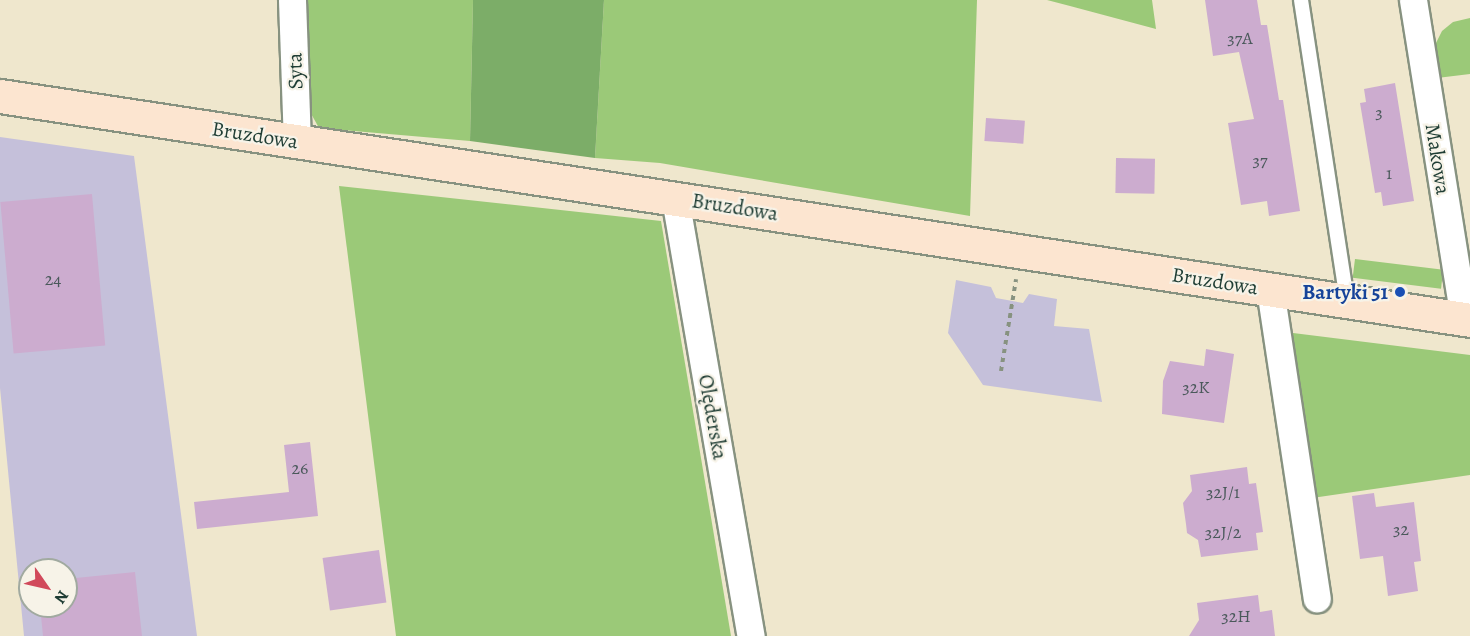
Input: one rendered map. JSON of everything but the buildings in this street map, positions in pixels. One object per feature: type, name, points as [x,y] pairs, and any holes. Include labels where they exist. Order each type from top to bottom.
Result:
[{"type":"street","name":"Syta","points":[[292,0],[297,141]]},
{"type":"street","name":"Makowa","points":[[1413,0],[1467,320]]},
{"type":"street","name":"Bruzdowa","points":[[0,96],[1467,320]]},
{"type":"street","name":"Olęderska","points":[[675,198],[751,636]]},
{"type":"street","points":[[1270,289],[1317,598]]},
{"type":"lane","points":[[1301,0],[1347,302]]},
{"type":"path","points":[[1001,370],[1012,301]]},
{"type":"shaded area","points":[[0,137],[134,156],[197,636],[24,636],[22,618],[78,618],[78,558],[18,558],[18,574],[0,388]]},
{"type":"shaded area","points":[[956,280],[991,287],[996,298],[1023,303],[1029,294],[1057,299],[1054,326],[1089,329],[1102,402],[983,385],[948,333]]},
{"type":"green space","points":[[305,0],[473,0],[470,141],[319,128],[309,110]]},
{"type":"green space","points":[[473,0],[604,0],[595,158],[470,141]]},
{"type":"green space","points":[[604,0],[977,0],[970,216],[660,163],[595,158]]},
{"type":"green space","points":[[1047,0],[1152,0],[1156,29],[1070,6]]},
{"type":"green space","points":[[1470,18],[1470,74],[1437,78],[1433,49],[1442,31],[1453,22]]},
{"type":"green space","points":[[339,186],[661,221],[731,636],[396,636]]},
{"type":"green space","points":[[1355,259],[1443,270],[1441,289],[1353,278]]},
{"type":"green space","points":[[1285,332],[1470,355],[1470,475],[1312,498]]},
{"type":"place","name":"Bartyki 51","points":[[1400,292]]}]
